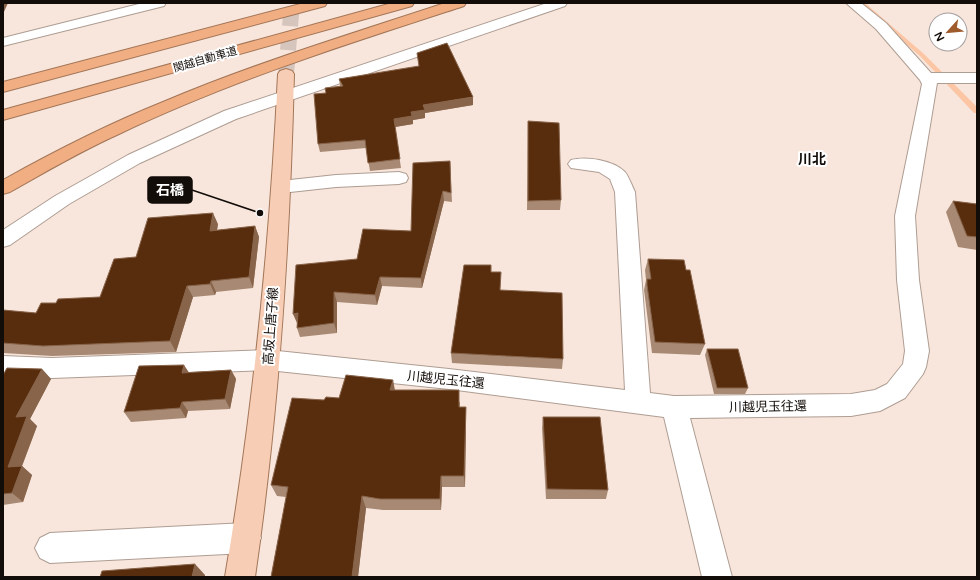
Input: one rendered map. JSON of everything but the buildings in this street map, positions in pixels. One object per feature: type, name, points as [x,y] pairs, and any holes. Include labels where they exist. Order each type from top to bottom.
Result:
[{"type":"highway","points":[[3,74],[277,3]]},
{"type":"highway","name":"関越自動車道","points":[[3,87],[320,3]]},
{"type":"highway","name":"関越自動車道","points":[[3,115],[407,3]]},
{"type":"highway","points":[[3,188],[78,146],[141,116],[206,89],[286,60],[459,3]]},
{"type":"main road","name":"高坂上唐子線","points":[[240,577],[268,360],[286,96],[286,74]]},
{"type":"street","points":[[3,42],[159,3]]},
{"type":"street","points":[[3,240],[62,200],[134,159],[230,115],[560,3]]},
{"type":"street","points":[[853,3],[882,26],[940,78],[977,78]]},
{"type":"street","name":"川越児玉往還","points":[[3,366],[52,368],[268,360],[449,379],[674,407],[851,405],[880,400],[896,391],[905,380],[914,367],[917,351],[908,280],[905,216],[930,84],[940,78]]},
{"type":"street","points":[[577,164],[604,167],[618,176],[625,192],[638,403]]},
{"type":"street","points":[[280,187],[336,181],[399,178]]},
{"type":"street","points":[[674,407],[717,577]]},
{"type":"street","points":[[50,548],[246,538]]},
{"type":"waterway","points":[[861,3],[922,55],[977,111]]},
{"type":"tunnel","points":[[286,74],[292,3]]},
{"type":"place","name":"石橋","points":[[260,213]]},
{"type":"district","name":"川北","points":[[812,159]]}]
